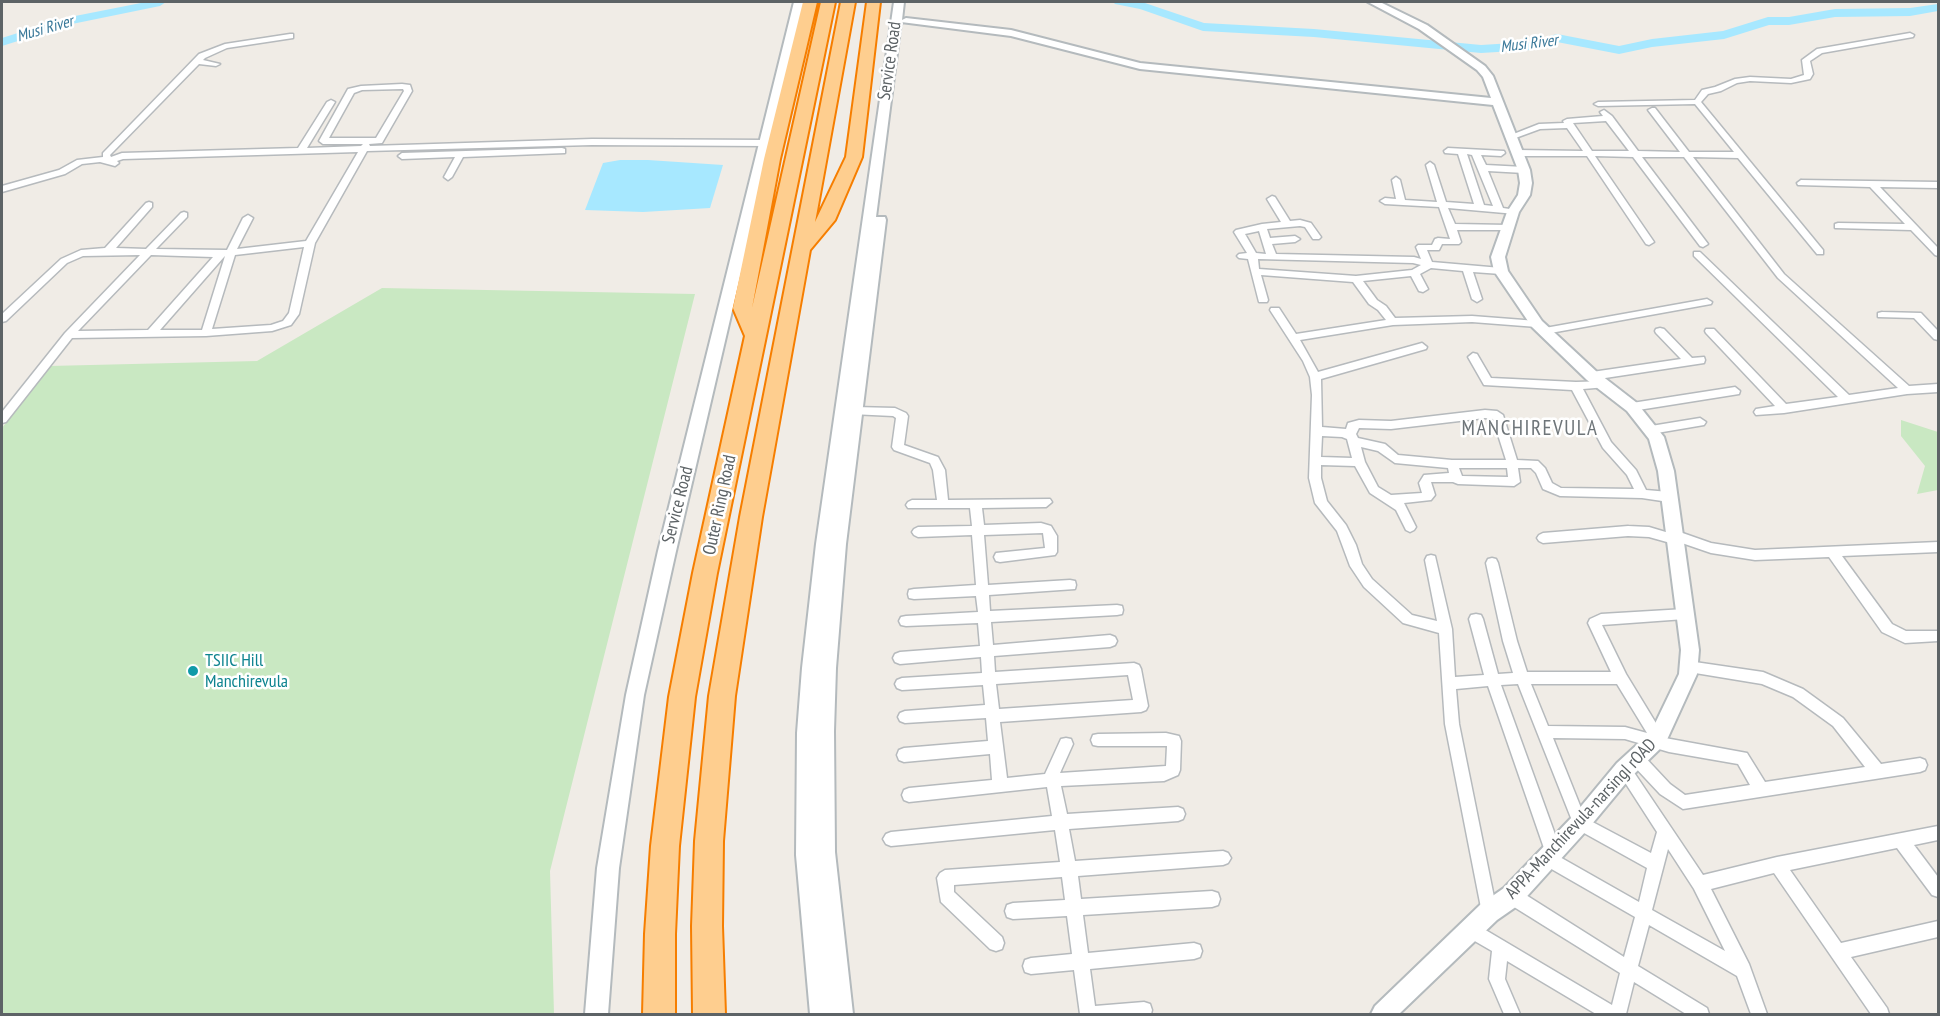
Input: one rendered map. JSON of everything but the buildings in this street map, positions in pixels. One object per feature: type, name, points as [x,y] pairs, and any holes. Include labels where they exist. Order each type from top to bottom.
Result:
[{"type":"highway","points":[[755,336],[742,308],[772,159],[810,2]]},
{"type":"highway","name":"Outer Ring Road","points":[[659,1014],[660,934],[665,846],[681,709],[705,573],[828,2]]},
{"type":"highway","name":"Outer Ring Road","points":[[709,1014],[707,926],[709,841],[722,696],[743,562],[848,2]]},
{"type":"highway","points":[[802,249],[826,220],[854,157],[874,3]]},
{"type":"main road","name":"Service Road","points":[[596,1014],[608,868],[635,695],[667,551],[799,2]]},
{"type":"main road","points":[[1373,2],[1423,27],[1471,60],[1488,76],[1510,137],[1509,153],[1524,170],[1526,188],[1524,195],[1507,217],[1498,256],[1501,271]]},
{"type":"main road","name":"Service Road","points":[[841,1014],[825,852],[824,731],[832,600],[905,10]]},
{"type":"main road","name":"Service Road","points":[[821,1014],[807,855],[807,733],[811,669],[824,544],[905,10]]},
{"type":"main road","points":[[905,10],[1011,33],[1140,66],[1496,98]]},
{"type":"main road","name":"APPA-Manchirevula-narsingI rOAD","points":[[1383,1014],[1489,912],[1512,896],[1630,764],[1656,740],[1679,697],[1688,667],[1690,650],[1666,471],[1656,437],[1632,407],[1598,380],[1525,310],[1501,271]]},
{"type":"street","points":[[1697,102],[1705,92],[1735,81],[1750,79],[1791,81],[1807,77],[1809,74],[1806,60],[1820,51],[1910,35]]},
{"type":"street","points":[[108,161],[106,155],[202,56],[225,46],[290,36]]},
{"type":"street","points":[[197,61],[216,63]]},
{"type":"street","points":[[2,182],[62,172],[80,162],[100,159],[108,161],[276,155],[364,149],[380,140],[407,87],[361,88],[350,93],[322,140],[364,149],[395,152],[460,155],[507,149]]},
{"type":"street","points":[[301,151],[331,102]]},
{"type":"street","points":[[1697,102],[1598,104],[1703,244]]},
{"type":"street","points":[[1697,102],[1820,252]]},
{"type":"street","points":[[1652,110],[1781,276],[1907,390]]},
{"type":"street","points":[[1609,118],[1568,120],[1649,242]]},
{"type":"street","points":[[1510,137],[1539,127],[1570,125]]},
{"type":"street","points":[[395,152],[507,149],[589,150],[641,144],[766,143]]},
{"type":"street","points":[[276,155],[352,146]]},
{"type":"street","points":[[69,335],[206,333],[272,328],[287,323],[294,314],[310,243],[364,149]]},
{"type":"street","points":[[1448,151],[1740,155]]},
{"type":"street","points":[[1462,152],[1480,207]]},
{"type":"street","points":[[1476,153],[1507,217]]},
{"type":"street","points":[[448,177],[460,155]]},
{"type":"street","points":[[1429,263],[1421,247],[1436,248],[1438,241],[1456,242],[1430,165]]},
{"type":"street","points":[[1483,168],[1524,170]]},
{"type":"street","points":[[2,189],[27,178]]},
{"type":"street","points":[[1396,180],[1401,202]]},
{"type":"street","points":[[1801,183],[1938,185]]},
{"type":"street","points":[[1872,184],[1938,253]]},
{"type":"street","points":[[1272,199],[1287,224]]},
{"type":"street","points":[[1385,201],[1480,207],[1507,217]]},
{"type":"street","points":[[108,251],[149,205]]},
{"type":"street","points":[[2,419],[69,335],[184,215]]},
{"type":"street","points":[[1452,227],[1507,217]]},
{"type":"street","points":[[151,334],[226,254],[248,218]]},
{"type":"street","points":[[1247,256],[1251,250],[1239,232],[1287,224],[1306,224],[1316,237]]},
{"type":"street","points":[[1838,226],[1913,227]]},
{"type":"street","points":[[1262,227],[1272,257]]},
{"type":"street","points":[[1268,241],[1295,239]]},
{"type":"street","points":[[2,319],[64,261],[81,253],[108,251],[226,254],[310,243]]},
{"type":"street","points":[[206,333],[226,254]]},
{"type":"street","points":[[1698,254],[1847,399]]},
{"type":"street","points":[[1247,256],[1429,263],[1501,271]]},
{"type":"street","points":[[1247,256],[1255,272],[1263,300]]},
{"type":"street","points":[[1255,272],[1356,279],[1414,273],[1429,263]]},
{"type":"street","points":[[1467,267],[1477,299]]},
{"type":"street","points":[[1414,273],[1423,289]]},
{"type":"street","points":[[1356,279],[1373,302],[1382,308],[1393,322]]},
{"type":"street","points":[[1393,322],[1472,319],[1541,327],[1707,302]]},
{"type":"street","points":[[1275,310],[1315,376],[1317,395],[1315,478],[1321,503],[1342,528],[1360,573],[1399,613],[1417,622],[1445,629]]},
{"type":"street","points":[[1882,315],[1917,315],[1938,337]]},
{"type":"street","points":[[1293,338],[1417,319]]},
{"type":"street","points":[[1473,357],[1488,382],[1576,386],[1694,360],[1660,331]]},
{"type":"street","points":[[1710,331],[1784,409]]},
{"type":"street","points":[[1315,376],[1422,347]]},
{"type":"street","points":[[1576,386],[1607,445],[1632,473],[1642,494]]},
{"type":"street","points":[[1760,412],[1907,390],[1938,388]]},
{"type":"street","points":[[1632,407],[1735,392]]},
{"type":"street","points":[[855,411],[895,412],[902,416],[898,447],[934,460],[939,470],[942,504]]},
{"type":"street","points":[[1410,527],[1400,507],[1374,490],[1359,462],[1352,438],[1352,426],[1359,424],[1391,425],[1492,414],[1500,418],[1512,462],[1515,479],[1512,483],[1458,480],[1452,464]]},
{"type":"street","points":[[1651,430],[1700,422]]},
{"type":"street","points":[[1315,431],[1352,438],[1381,447],[1395,459],[1452,464],[1512,462],[1534,464],[1541,471],[1547,486],[1560,492],[1669,497]]},
{"type":"street","points":[[1315,461],[1359,462]]},
{"type":"street","points":[[1387,500],[1427,497],[1429,495],[1425,483],[1428,478],[1457,477]]},
{"type":"street","points":[[912,505],[1046,502]]},
{"type":"street","points":[[976,504],[989,679],[1000,786]]},
{"type":"street","points":[[918,532],[1041,528],[1047,529],[1051,536],[1051,552],[1000,557]]},
{"type":"street","points":[[1544,538],[1628,531],[1649,532],[1711,548],[1755,555],[1938,547]]},
{"type":"street","points":[[1833,553],[1887,628],[1905,637],[1938,636]]},
{"type":"street","points":[[1431,560],[1445,629],[1452,724],[1489,912]]},
{"type":"street","points":[[1492,563],[1510,641],[1522,678],[1580,822],[1656,864]]},
{"type":"street","points":[[914,594],[1070,585]]},
{"type":"street","points":[[906,621],[1117,610]]},
{"type":"street","points":[[1656,740],[1595,626],[1597,620],[1684,614]]},
{"type":"street","points":[[1476,619],[1492,681],[1550,854],[1643,912],[1743,970]]},
{"type":"street","points":[[900,658],[1110,641]]},
{"type":"street","points":[[1688,667],[1763,678],[1798,693],[1839,722],[1878,772]]},
{"type":"street","points":[[902,684],[1134,669],[1141,706],[905,717]]},
{"type":"street","points":[[1450,683],[1522,678],[1621,678]]},
{"type":"street","points":[[1543,732],[1625,733],[1742,758],[1761,790]]},
{"type":"street","points":[[909,795],[1053,780],[1164,774],[1173,770],[1174,741],[1166,738],[1098,740]]},
{"type":"street","points":[[1066,744],[1052,775],[1070,868],[1088,1014]]},
{"type":"street","points":[[904,755],[996,747]]},
{"type":"street","points":[[1630,764],[1683,802],[1920,765]]},
{"type":"street","points":[[1630,764],[1664,833],[1700,884],[1743,970],[1759,1014]]},
{"type":"street","points":[[891,839],[1061,822],[1178,814]]},
{"type":"street","points":[[1618,1014],[1664,833]]},
{"type":"street","points":[[1700,884],[1938,833]]},
{"type":"street","points":[[1901,841],[1938,889]]},
{"type":"street","points":[[996,943],[946,896],[945,878],[1223,858]]},
{"type":"street","points":[[1777,866],[1881,1014]]},
{"type":"street","points":[[1512,896],[1701,1014]]},
{"type":"street","points":[[1012,911],[1212,899]]},
{"type":"street","points":[[1838,952],[1938,929]]},
{"type":"street","points":[[1472,930],[1611,1014]]},
{"type":"street","points":[[1501,947],[1497,979],[1512,1014]]},
{"type":"street","points":[[1031,966],[1194,951]]},
{"type":"street","points":[[1095,1014],[1144,1010]]},
{"type":"green space","points":[[382,288],[695,294],[550,871],[554,1014],[2,1014],[2,428],[49,366],[257,361]]},
{"type":"green space","points":[[1901,420],[1938,432],[1938,490],[1917,494],[1925,466],[1901,436]]},
{"type":"water","points":[[620,160],[723,165],[710,208],[643,212],[585,210],[603,163]]},
{"type":"waterway","name":"Musi River","points":[[2,42],[69,21],[160,2]]},
{"type":"waterway","name":"Musi River","points":[[1119,2],[1142,6],[1203,27],[1314,33],[1481,49],[1530,46],[1557,38],[1619,50],[1652,43],[1724,35],[1768,21],[1789,21],[1835,13],[1910,12],[1938,8]]},
{"type":"place","name":"TSIIC Hill Manchirevula","points":[[193,671]]},
{"type":"district","name":"MANCHIREVULA","points":[[1530,429]]}]
